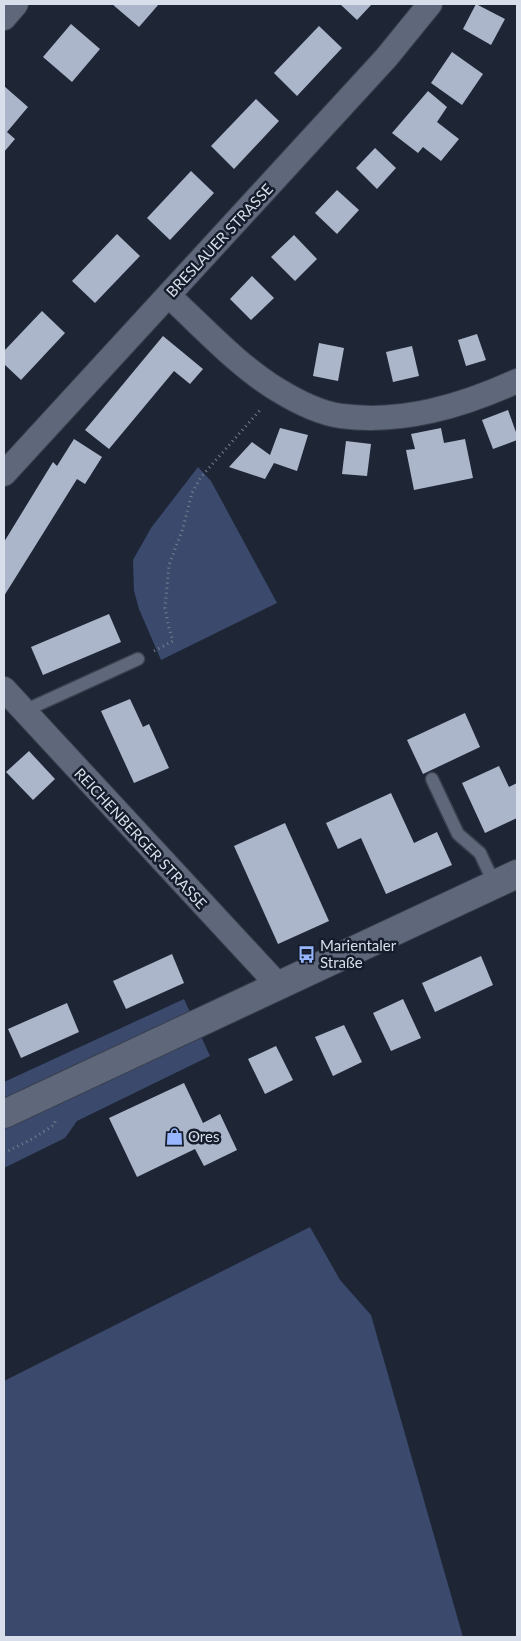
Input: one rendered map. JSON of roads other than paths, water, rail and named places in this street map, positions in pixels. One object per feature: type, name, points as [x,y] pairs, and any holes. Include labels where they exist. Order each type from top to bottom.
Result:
[{"type":"main road","points":[[4,1114],[506,879]]},
{"type":"street","points":[[4,18],[16,4]]},
{"type":"street","name":"BRESLAUER STRASSE","points":[[4,474],[386,58],[430,4]]},
{"type":"street","points":[[169,296],[239,361],[277,389],[318,409],[339,416],[391,417],[419,414],[472,400],[517,381]]},
{"type":"street","name":"REICHENBERGER STRASSE","points":[[4,689],[279,986]]},
{"type":"lane","points":[[24,711],[138,659]]},
{"type":"lane","points":[[432,778],[458,834],[506,879]]},
{"type":"place","name":"Marientaler Straße","points":[[306,954]]},
{"type":"place","name":"Ores","points":[[174,1136]]}]
